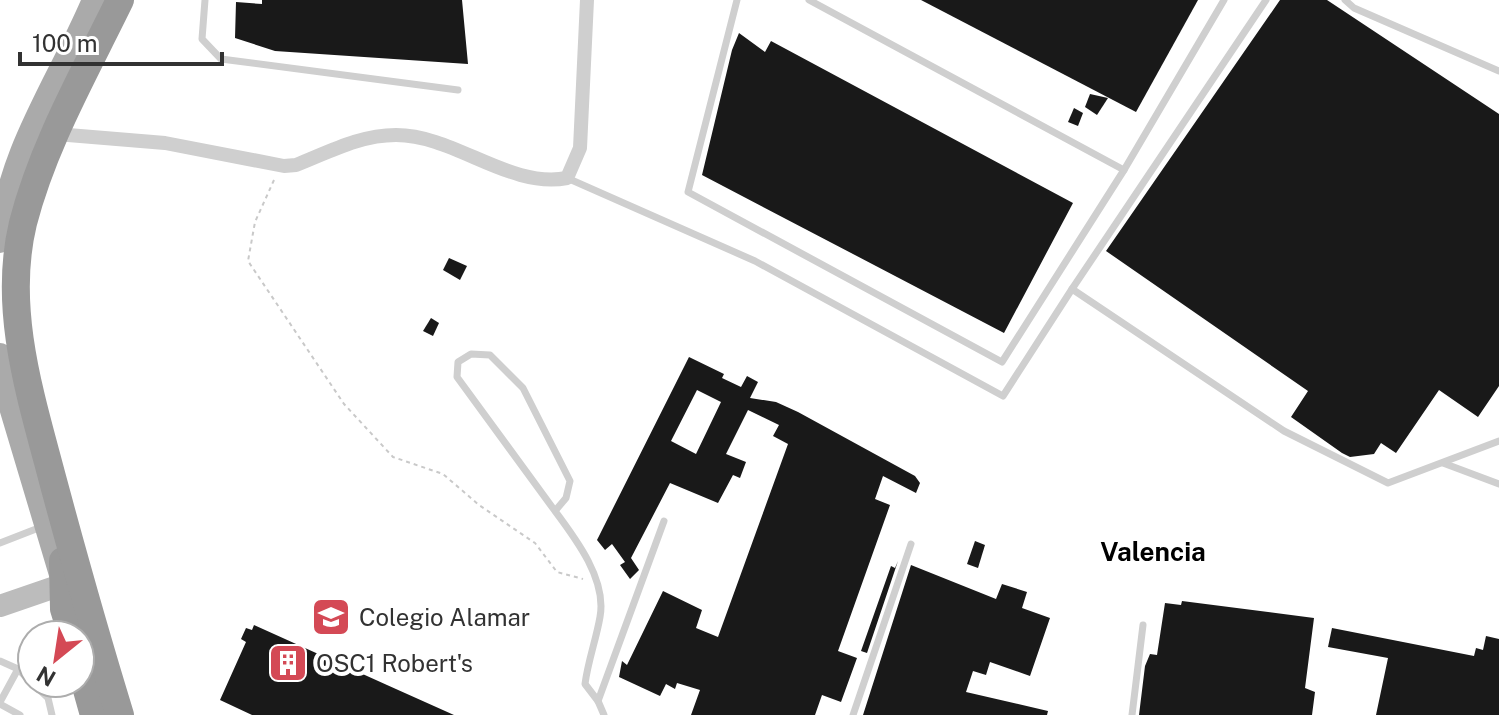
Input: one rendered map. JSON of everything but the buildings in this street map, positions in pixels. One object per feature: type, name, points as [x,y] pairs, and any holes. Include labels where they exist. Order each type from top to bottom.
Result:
[{"type":"highway","points":[[75,619],[59,586],[56,523],[9,356],[5,264],[13,213],[30,161],[107,0]]},
{"type":"highway","points":[[75,619],[20,356],[18,257],[24,222],[56,134],[120,0]]},
{"type":"highway","points":[[96,664],[120,715]]},
{"type":"main road","points":[[0,172],[24,109],[78,0]]},
{"type":"main road","points":[[0,241],[11,180],[26,139],[94,0]]},
{"type":"main road","points":[[0,355],[59,586]]},
{"type":"main road","points":[[0,409],[36,529],[59,586]]},
{"type":"street","points":[[56,134],[165,143],[284,166],[296,165],[366,137],[398,135],[421,137],[537,179],[567,178],[580,148],[587,0]]},
{"type":"street","points":[[0,606],[59,586]]},
{"type":"lane","points":[[205,0],[202,39],[221,59],[458,90]]},
{"type":"lane","points":[[737,0],[688,192],[1002,362],[1124,170],[1224,0]]},
{"type":"lane","points":[[809,0],[1124,170]]},
{"type":"lane","points":[[567,178],[755,261],[1003,396],[1266,0]]},
{"type":"lane","points":[[1345,0],[1354,8],[1499,71]]},
{"type":"lane","points":[[1072,289],[1284,431],[1388,483],[1499,441]]},
{"type":"lane","points":[[555,511],[566,498],[570,481],[523,388],[490,355],[471,354],[458,362],[457,377],[555,511],[583,554],[599,590],[600,618],[585,684],[604,715]]},
{"type":"lane","points":[[1443,463],[1499,484]]},
{"type":"lane","points":[[598,701],[664,521]]},
{"type":"lane","points":[[0,543],[36,529]]},
{"type":"lane","points":[[853,715],[911,544]]},
{"type":"lane","points":[[1132,715],[1143,625]]},
{"type":"lane","points":[[16,673],[0,703],[20,715]]},
{"type":"path","points":[[284,166],[279,169],[255,222],[248,261],[344,404],[393,457],[443,474],[479,505],[535,543],[557,572],[594,581],[599,590]]},
{"type":"place","name":"Colegio Alamar","points":[[331,617]]},
{"type":"place","name":"OSC1 Robert's","points":[[288,663]]},
{"type":"district","name":"Valencia","points":[[1153,551]]}]
